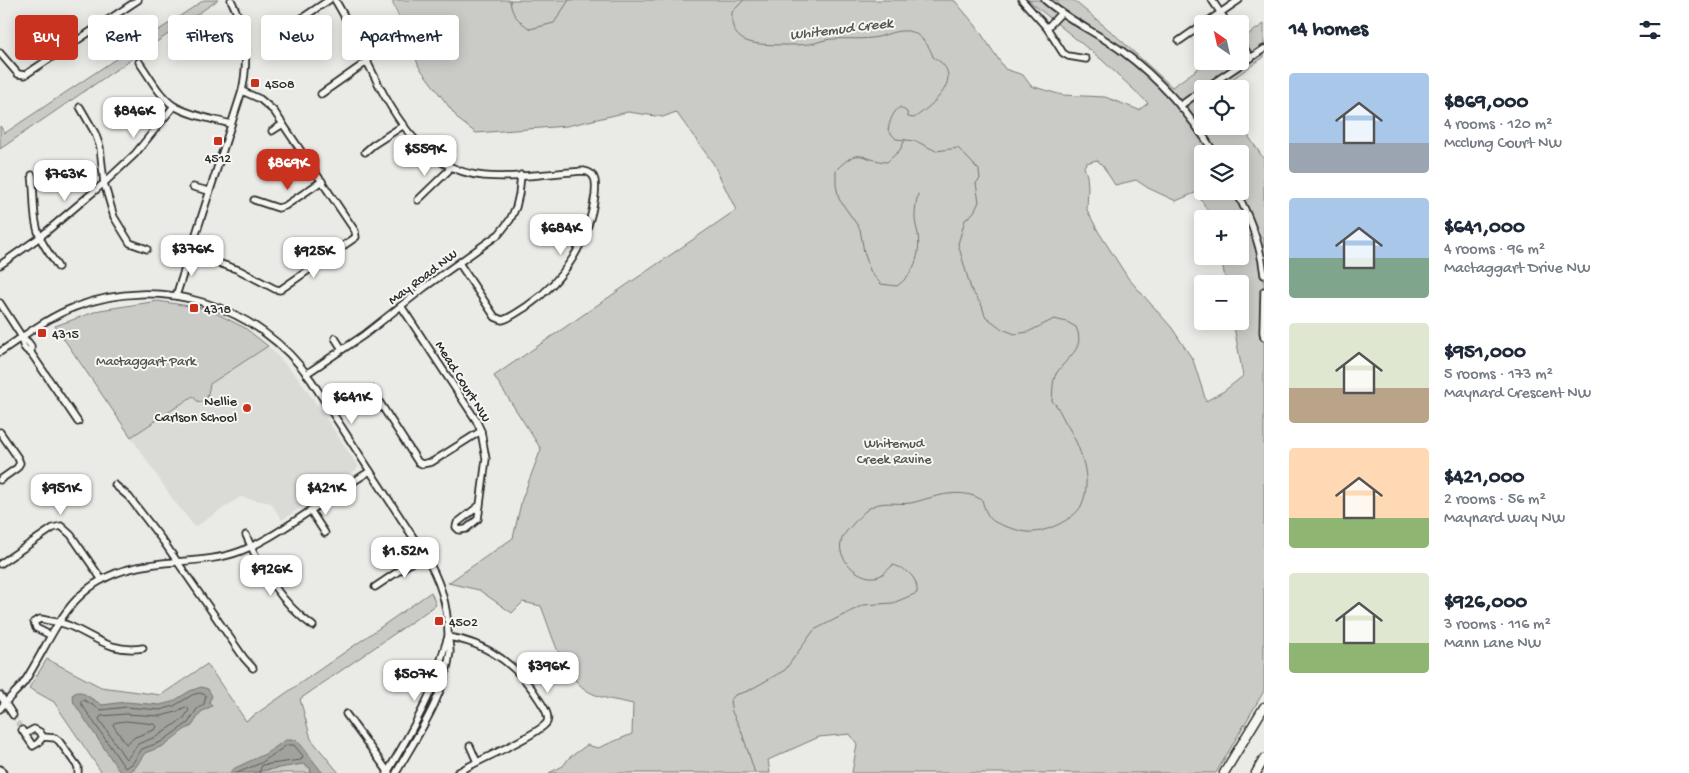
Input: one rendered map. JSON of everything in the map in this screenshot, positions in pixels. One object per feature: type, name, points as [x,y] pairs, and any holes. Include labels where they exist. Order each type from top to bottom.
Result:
[{"type":"highway","points":[[1224,773],[1264,707]]},
{"type":"highway","points":[[1256,773],[1264,759]]},
{"type":"street","points":[[0,53],[20,75],[25,75],[138,0]]},
{"type":"street","points":[[231,0],[238,15]]},
{"type":"street","points":[[306,15],[329,0]]},
{"type":"street","points":[[336,0],[348,20],[385,97],[421,147],[434,157],[450,167],[463,172],[485,176],[584,171],[590,173],[594,178],[595,192],[589,223],[579,248],[565,269],[538,297],[510,317],[502,320],[494,315],[459,263]]},
{"type":"street","points":[[1022,0],[1047,28],[1063,53],[1072,57],[1086,59]]},
{"type":"street","points":[[1045,0],[1061,13],[1123,52],[1155,80],[1180,106],[1208,145]]},
{"type":"street","points":[[1212,0],[1220,13]]},
{"type":"street","points":[[1217,15],[1239,0]]},
{"type":"street","points":[[1047,28],[1061,13]]},
{"type":"street","points":[[1179,41],[1194,30]]},
{"type":"street","points":[[1217,80],[1264,49]]},
{"type":"street","points":[[176,296],[242,91],[246,60]]},
{"type":"street","points":[[321,94],[368,61]]},
{"type":"street","points":[[140,62],[156,86],[174,106],[196,115],[231,124]]},
{"type":"street","points":[[190,253],[239,270],[280,290],[356,237],[355,231],[322,180],[274,111],[265,102],[242,91]]},
{"type":"street","points":[[1180,106],[1194,96]]},
{"type":"street","points":[[0,265],[40,237],[104,183],[135,154],[174,106]]},
{"type":"street","points":[[80,107],[95,133],[100,147],[104,183],[114,217],[130,243],[147,249]]},
{"type":"street","points":[[272,131],[283,124]]},
{"type":"street","points":[[365,152],[373,144],[404,125]]},
{"type":"street","points":[[418,200],[450,167]]},
{"type":"street","points":[[32,175],[34,207],[40,237],[58,267]]},
{"type":"street","name":"May Road NW","points":[[306,374],[492,240],[507,224],[518,200],[521,175]]},
{"type":"street","points":[[254,200],[278,208],[285,206],[322,180]]},
{"type":"street","points":[[193,187],[209,191]]},
{"type":"street","points":[[1241,200],[1257,238],[1264,275]]},
{"type":"street","points":[[1264,291],[1264,337]]},
{"type":"street","points":[[0,352],[64,312],[95,300],[136,294],[176,296],[217,306],[246,320],[278,343],[306,374],[370,471],[424,554],[443,596],[450,651],[448,661],[438,694],[423,726],[396,773]]},
{"type":"street","points":[[0,303],[22,337],[22,345],[31,353],[78,422]]},
{"type":"street","name":"Mead Court NW","points":[[401,306],[481,430],[486,459],[480,505],[478,519],[466,529],[459,530],[456,527],[457,523],[480,505]]},
{"type":"street","points":[[335,338],[342,349]]},
{"type":"street","points":[[371,389],[418,462],[422,464],[432,462],[481,430]]},
{"type":"street","points":[[0,432],[20,463],[17,468],[0,480]]},
{"type":"street","points":[[0,709],[2,703],[20,688],[57,622],[74,601],[86,590],[118,572],[134,567],[217,558],[251,547],[274,535],[370,471]]},
{"type":"street","points":[[115,485],[129,497],[253,668]]},
{"type":"street","points":[[310,510],[325,532]]},
{"type":"street","points":[[0,564],[52,528],[61,526],[70,535],[102,580]]},
{"type":"street","points":[[246,535],[251,547],[290,606],[313,626]]},
{"type":"street","points":[[375,587],[424,554]]},
{"type":"street","points":[[50,634],[36,628],[34,622],[40,618],[70,626],[112,647],[131,650],[143,648]]},
{"type":"street","points":[[448,637],[473,643],[492,652],[508,663],[528,683],[548,717],[546,724],[526,737],[457,773]]},
{"type":"street","points":[[346,714],[388,772],[425,705],[448,637]]},
{"type":"street","points":[[0,696],[2,703],[13,715]]},
{"type":"street","points":[[34,729],[40,732],[43,737],[33,746],[24,732],[34,729]]},
{"type":"street","points":[[43,737],[55,738],[59,741],[78,767],[78,773]]},
{"type":"street","points":[[470,746],[477,762]]},
{"type":"shaded area","name":"Nellie Carlson School","points":[[268,346],[300,380],[358,466],[357,469],[282,520],[271,503],[240,497],[195,527],[174,501],[131,437]]},
{"type":"green space","points":[[204,0],[218,0],[196,15],[182,15]]},
{"type":"green space","name":"Whitemud Creek Ravine","points":[[393,0],[951,0],[955,1],[976,26],[1005,69],[1023,75],[1031,86],[1062,95],[1105,97],[1139,110],[1148,103],[1102,60],[1028,0],[1073,0],[1114,34],[1172,87],[1196,70],[1245,70],[1231,80],[1194,80],[1194,135],[1248,135],[1264,159],[1264,691],[1216,773],[852,773],[857,744],[850,734],[819,737],[768,760],[770,773],[549,773],[563,766],[569,758],[587,745],[598,748],[632,734],[633,704],[591,693],[577,683],[558,652],[541,606],[523,602],[512,613],[479,590],[448,583],[513,538],[522,499],[541,449],[494,376],[736,210],[713,163],[676,112],[663,117],[628,112],[567,126],[476,133],[459,120],[419,67],[416,60],[459,60],[459,15],[398,15]],"holes":[[[1194,145],[1249,145],[1249,200],[1201,200],[1207,210],[1249,210],[1249,265],[1223,265],[1224,275],[1249,275],[1249,330],[1235,330],[1243,376],[1224,391],[1206,401],[1193,360],[1172,328],[1128,278],[1087,210],[1088,187],[1084,167],[1086,163],[1097,160],[1115,185],[1136,180],[1148,188],[1176,201],[1194,193]]]},
{"type":"green space","points":[[168,24],[168,34],[158,41],[158,31]]},
{"type":"green space","name":"Whitemud Creek Ravine","points":[[1264,24],[1264,57],[1249,67],[1249,34]]},
{"type":"green space","points":[[114,60],[130,60],[0,149],[0,126],[5,133]]},
{"type":"green space","name":"Mactaggart Park","points":[[158,301],[208,309],[245,328],[268,346],[210,384],[206,403],[197,401],[193,396],[131,437],[55,326],[100,310]]},
{"type":"green space","points":[[431,592],[436,605],[300,699],[311,739],[339,773],[102,773],[54,702],[29,688],[47,659],[101,687],[161,695],[207,664],[246,721]]},
{"type":"water","points":[[201,687],[208,689],[212,696],[209,702],[212,706],[201,712],[192,726],[163,746],[145,753],[135,768],[128,773],[120,772],[74,703],[72,695],[81,692],[102,705],[126,702],[160,705],[172,702],[190,691]]},
{"type":"water","points":[[286,740],[296,740],[323,773],[311,773],[310,768],[303,764],[250,773],[229,773],[235,768],[265,754]]},
{"type":"waterway","name":"Whitemud Creek","points":[[510,0],[516,17],[530,29],[554,23],[569,0]]},
{"type":"waterway","name":"Whitemud Creek","points":[[744,0],[732,12],[732,23],[735,32],[740,38],[747,41],[764,44],[803,45],[829,39],[872,38],[908,31],[917,34],[927,44],[933,57],[943,65],[947,73],[947,81],[944,90],[938,98],[914,118],[908,117],[907,112],[900,107],[893,115],[888,130],[896,139],[916,141],[936,151],[958,148],[979,170],[980,179],[976,183],[979,202],[974,212],[965,220],[958,244],[971,289],[982,306],[985,316],[1002,329],[1015,334],[1028,332],[1054,319],[1067,322],[1076,327],[1079,342],[1074,352],[1056,374],[1053,384],[1052,401],[1060,411],[1076,442],[1086,474],[1085,496],[1081,506],[1065,521],[1041,531],[1025,532],[995,522],[988,515],[982,500],[974,496],[957,493],[940,495],[910,503],[878,504],[865,512],[843,538],[841,549],[845,561],[855,571],[868,577],[880,576],[893,565],[898,567],[907,571],[914,578],[917,593],[893,603],[863,605],[814,630],[785,670],[748,691],[735,695],[730,701],[732,712],[741,730],[755,773]]},
{"type":"waterway","points":[[905,140],[900,150],[887,162],[856,156],[844,162],[836,170],[836,185],[839,199],[860,229],[864,252],[871,273],[881,284],[897,286],[908,276],[915,263],[919,242],[915,218],[918,194]]},
{"type":"tunnel","points":[[13,715],[22,730]]},
{"type":"place","name":"4508","points":[[255,83]]},
{"type":"place","name":"4512","points":[[218,141]]},
{"type":"place","name":"4318","points":[[194,308]]},
{"type":"place","name":"4315","points":[[42,333]]},
{"type":"place","name":"Nellie Carlson School","points":[[247,408]]},
{"type":"place","name":"4502","points":[[439,621]]}]
